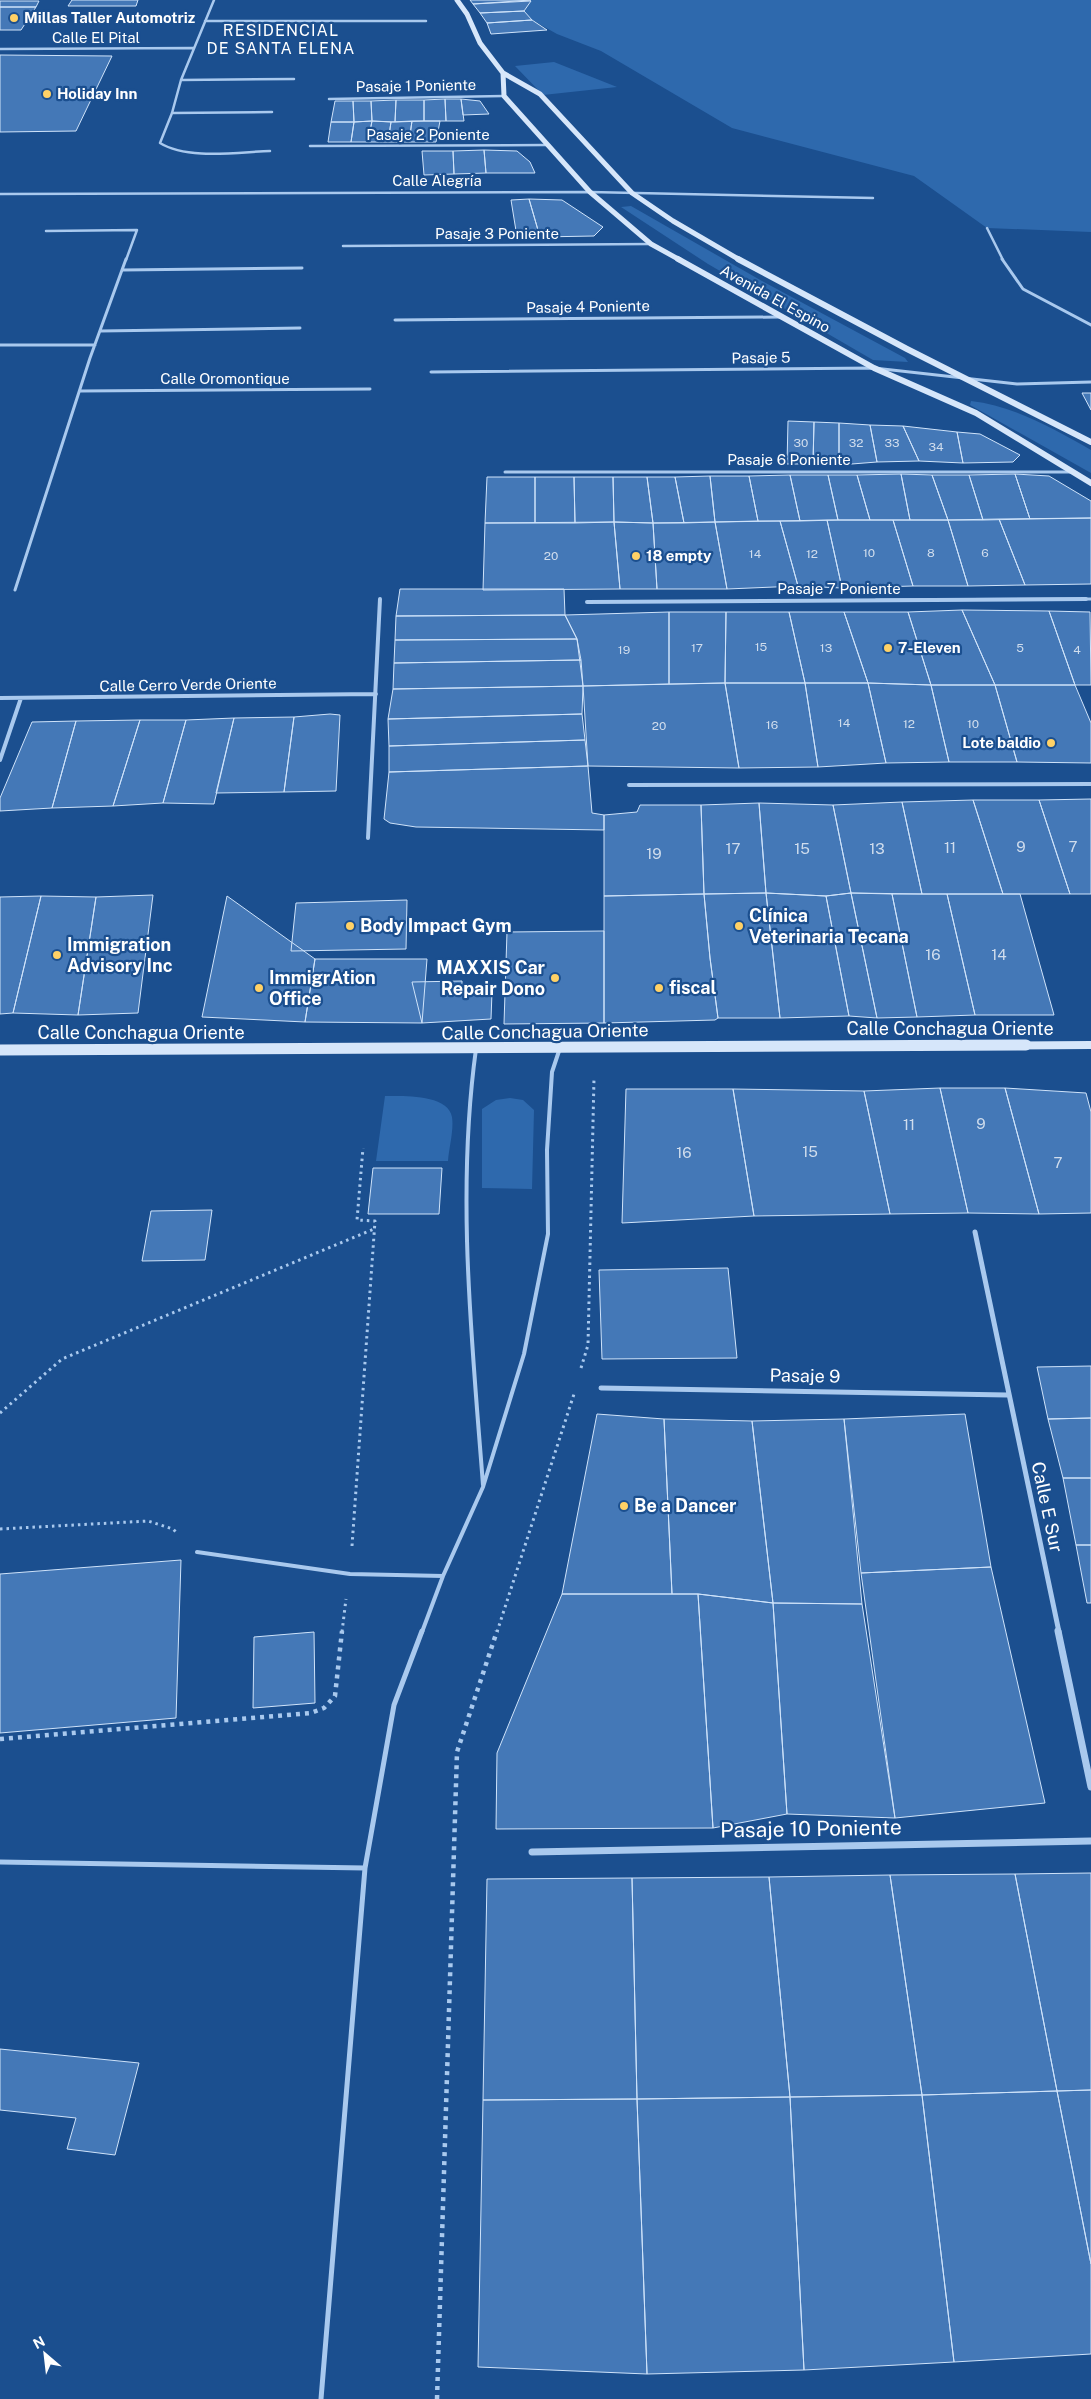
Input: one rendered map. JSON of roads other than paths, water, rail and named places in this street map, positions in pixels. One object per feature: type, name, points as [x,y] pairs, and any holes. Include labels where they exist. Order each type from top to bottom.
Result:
[{"type":"main road","name":"Avenida El Espino","points":[[457,0],[467,14],[480,43],[503,73],[540,94],[632,193],[673,221],[756,269],[1091,442]]},
{"type":"main road","points":[[503,73],[504,96]]},
{"type":"main road","name":"Avenida El Espino","points":[[504,96],[590,192],[651,244],[874,368],[976,413],[1091,483]]},
{"type":"main road","name":"Calle Conchagua Oriente","points":[[0,1050],[1091,1045]]},
{"type":"street","points":[[214,0],[193,48],[160,143],[164,148],[180,152],[270,151]]},
{"type":"street","points":[[205,21],[426,21]]},
{"type":"street","name":"Calle El Pital","points":[[0,50],[193,48]]},
{"type":"street","points":[[181,80],[294,79]]},
{"type":"street","name":"Pasaje 1 Poniente","points":[[329,99],[504,96]]},
{"type":"street","points":[[172,113],[272,112]]},
{"type":"street","name":"Pasaje 2 Poniente","points":[[310,146],[546,145]]},
{"type":"street","name":"Calle Alegría","points":[[0,194],[590,192],[873,198]]},
{"type":"street","points":[[986,228],[1003,261],[1023,289],[1091,325]]},
{"type":"street","points":[[16,590],[95,344],[137,230],[46,230]]},
{"type":"street","name":"Pasaje 3 Poniente","points":[[343,246],[651,244]]},
{"type":"street","points":[[122,270],[302,268]]},
{"type":"street","name":"Pasaje 4 Poniente","points":[[395,320],[781,316]]},
{"type":"street","points":[[100,331],[300,328]]},
{"type":"street","points":[[0,345],[95,344]]},
{"type":"street","name":"Pasaje 5","points":[[431,372],[874,368],[1017,384],[1091,382]]},
{"type":"street","name":"Calle Oromontique","points":[[80,391],[370,389]]},
{"type":"street","name":"Pasaje 6 Poniente","points":[[505,472],[1073,472]]},
{"type":"street","points":[[368,838],[380,599]]},
{"type":"street","name":"Pasaje 7 Poniente","points":[[587,602],[1091,599]]},
{"type":"street","name":"Calle Cerro Verde Oriente","points":[[0,698],[376,694]]},
{"type":"street","points":[[0,760],[21,698]]},
{"type":"street","points":[[629,785],[1091,784]]},
{"type":"street","name":"Calle E Sur","points":[[974,1232],[1091,1788]]},
{"type":"street","name":"Pasaje 9","points":[[602,1388],[1007,1395]]},
{"type":"street","name":"Pasaje 10 Poniente","points":[[532,1852],[1091,1841]]},
{"type":"lane","points":[[321,2399],[365,1868],[394,1705],[443,1576],[483,1487],[524,1354],[548,1234],[547,1150],[552,1072],[560,1046]]},
{"type":"lane","points":[[476,1049],[472,1075],[468,1240],[472,1351],[483,1487]]},
{"type":"lane","points":[[196,1552],[350,1574],[443,1576]]},
{"type":"lane","points":[[0,1862],[365,1868]]},
{"type":"place","name":"Millas Taller Automotriz","points":[[14,18]]},
{"type":"place","name":"Holiday Inn","points":[[47,94]]},
{"type":"place","name":"18 empty","points":[[636,556]]},
{"type":"place","name":"7-Eleven","points":[[888,648]]},
{"type":"place","name":"Lote baldio","points":[[1051,743]]},
{"type":"place","name":"Body Impact Gym","points":[[350,926]]},
{"type":"place","name":"Clínica Veterinaria Tecana","points":[[739,926]]},
{"type":"place","name":"Immigration Advisory Inc","points":[[57,955]]},
{"type":"place","name":"MAXXIS Car Repair Dono","points":[[555,978]]},
{"type":"place","name":"ImmigrAtion Office","points":[[259,988]]},
{"type":"place","name":"fiscal","points":[[659,988]]},
{"type":"place","name":"Be a Dancer","points":[[624,1506]]},
{"type":"district","name":"RESIDENCIAL DE SANTA ELENA","points":[[281,39]]}]
